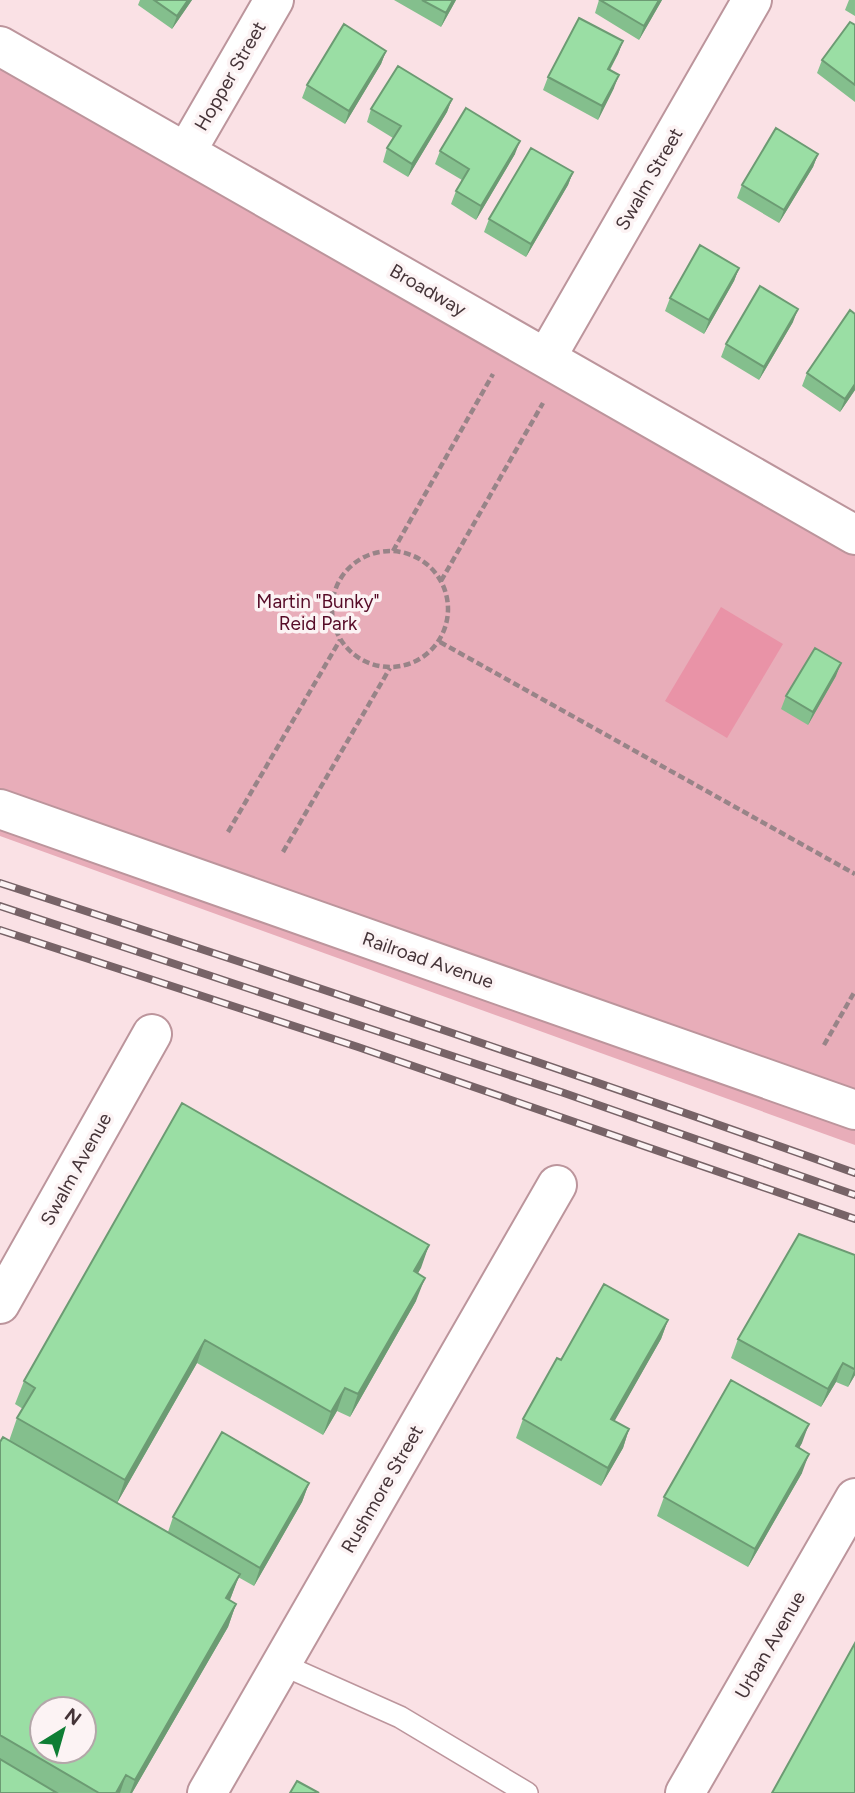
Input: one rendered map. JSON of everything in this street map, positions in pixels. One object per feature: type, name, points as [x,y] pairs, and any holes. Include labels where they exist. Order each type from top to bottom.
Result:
[{"type":"street","name":"Hopper Street","points":[[186,152],[274,0]]},
{"type":"street","name":"Swalm Street","points":[[547,358],[752,0]]},
{"type":"street","name":"Broadway","points":[[0,46],[855,535]]},
{"type":"street","name":"Railroad Avenue","points":[[0,809],[855,1111]]},
{"type":"street","name":"Swalm Avenue","points":[[0,1304],[152,1034]]},
{"type":"street","name":"Rushmore Street","points":[[207,1793],[557,1185]]},
{"type":"street","name":"Urban Avenue","points":[[685,1793],[855,1498]]},
{"type":"lane","points":[[281,1664],[400,1717],[527,1793]]},
{"type":"path","points":[[393,551],[493,374]]},
{"type":"path","points":[[441,581],[543,403]]},
{"type":"path","points":[[382,551],[401,552],[419,558],[434,570],[441,581],[449,605],[447,624],[440,642],[427,656],[410,665],[390,668],[370,665],[354,655],[340,640],[333,622],[332,602],[337,583],[348,568],[364,557],[382,551]]},
{"type":"path","points":[[228,832],[340,640]]},
{"type":"path","points":[[440,642],[855,874]]},
{"type":"path","points":[[283,852],[390,668]]},
{"type":"path","points":[[824,1045],[855,991]]},
{"type":"green space","name":"Martin \"Bunky\" Reid Park","points":[[0,60],[855,554],[855,1145],[0,836]]},
{"type":"shaded area","points":[[721,607],[783,644],[727,738],[665,701]]},
{"type":"building","points":[[154,0],[188,0],[177,16]]},
{"type":"building","points":[[422,0],[453,0],[446,13]]},
{"type":"building","points":[[600,0],[659,0],[644,26]]},
{"type":"building","points":[[579,18],[623,41],[608,69],[619,75],[602,106],[548,77]]},
{"type":"building","points":[[850,22],[855,25],[855,85],[822,60]]},
{"type":"building","points":[[344,24],[386,51],[349,111],[307,85]]},
{"type":"building","points":[[398,66],[452,99],[412,164],[387,148],[401,126],[371,109]]},
{"type":"building","points":[[466,108],[520,141],[481,206],[456,191],[469,169],[440,151]]},
{"type":"building","points":[[776,128],[818,154],[784,210],[742,185]]},
{"type":"building","points":[[531,148],[573,172],[531,244],[489,219]]},
{"type":"building","points":[[700,245],[739,268],[709,320],[670,298]]},
{"type":"building","points":[[760,286],[798,309],[764,367],[726,344]]},
{"type":"building","points":[[850,310],[855,314],[855,384],[845,399],[807,373]]},
{"type":"building","points":[[815,648],[841,663],[813,712],[786,696]]},
{"type":"building","points":[[182,1103],[429,1245],[414,1271],[425,1278],[358,1394],[345,1388],[331,1412],[205,1340],[125,1480],[17,1418],[35,1388],[24,1381]]},
{"type":"building","points":[[799,1234],[855,1255],[855,1368],[843,1363],[828,1389],[738,1339]]},
{"type":"building","points":[[604,1284],[668,1320],[611,1419],[629,1429],[608,1468],[523,1419],[557,1358],[561,1360]]},
{"type":"building","points":[[731,1380],[809,1424],[796,1446],[809,1454],[755,1549],[664,1497]]},
{"type":"building","points":[[222,1432],[309,1483],[260,1568],[173,1517]]},
{"type":"building","points":[[3,1437],[240,1574],[226,1598],[236,1604],[135,1780],[126,1775],[116,1793],[99,1793],[51,1765],[98,1765],[98,1695],[28,1695],[28,1751],[0,1735],[0,1442]]},
{"type":"building","points":[[855,1643],[855,1793],[772,1793]]},
{"type":"building","points":[[0,1759],[57,1793],[0,1793]]},
{"type":"building","points":[[297,1781],[319,1793],[290,1793]]},
{"type":"railway","points":[[0,883],[429,1025],[855,1173]]},
{"type":"railway","points":[[0,906],[564,1093],[855,1195]]},
{"type":"railway","points":[[0,930],[358,1047],[855,1219]]}]
